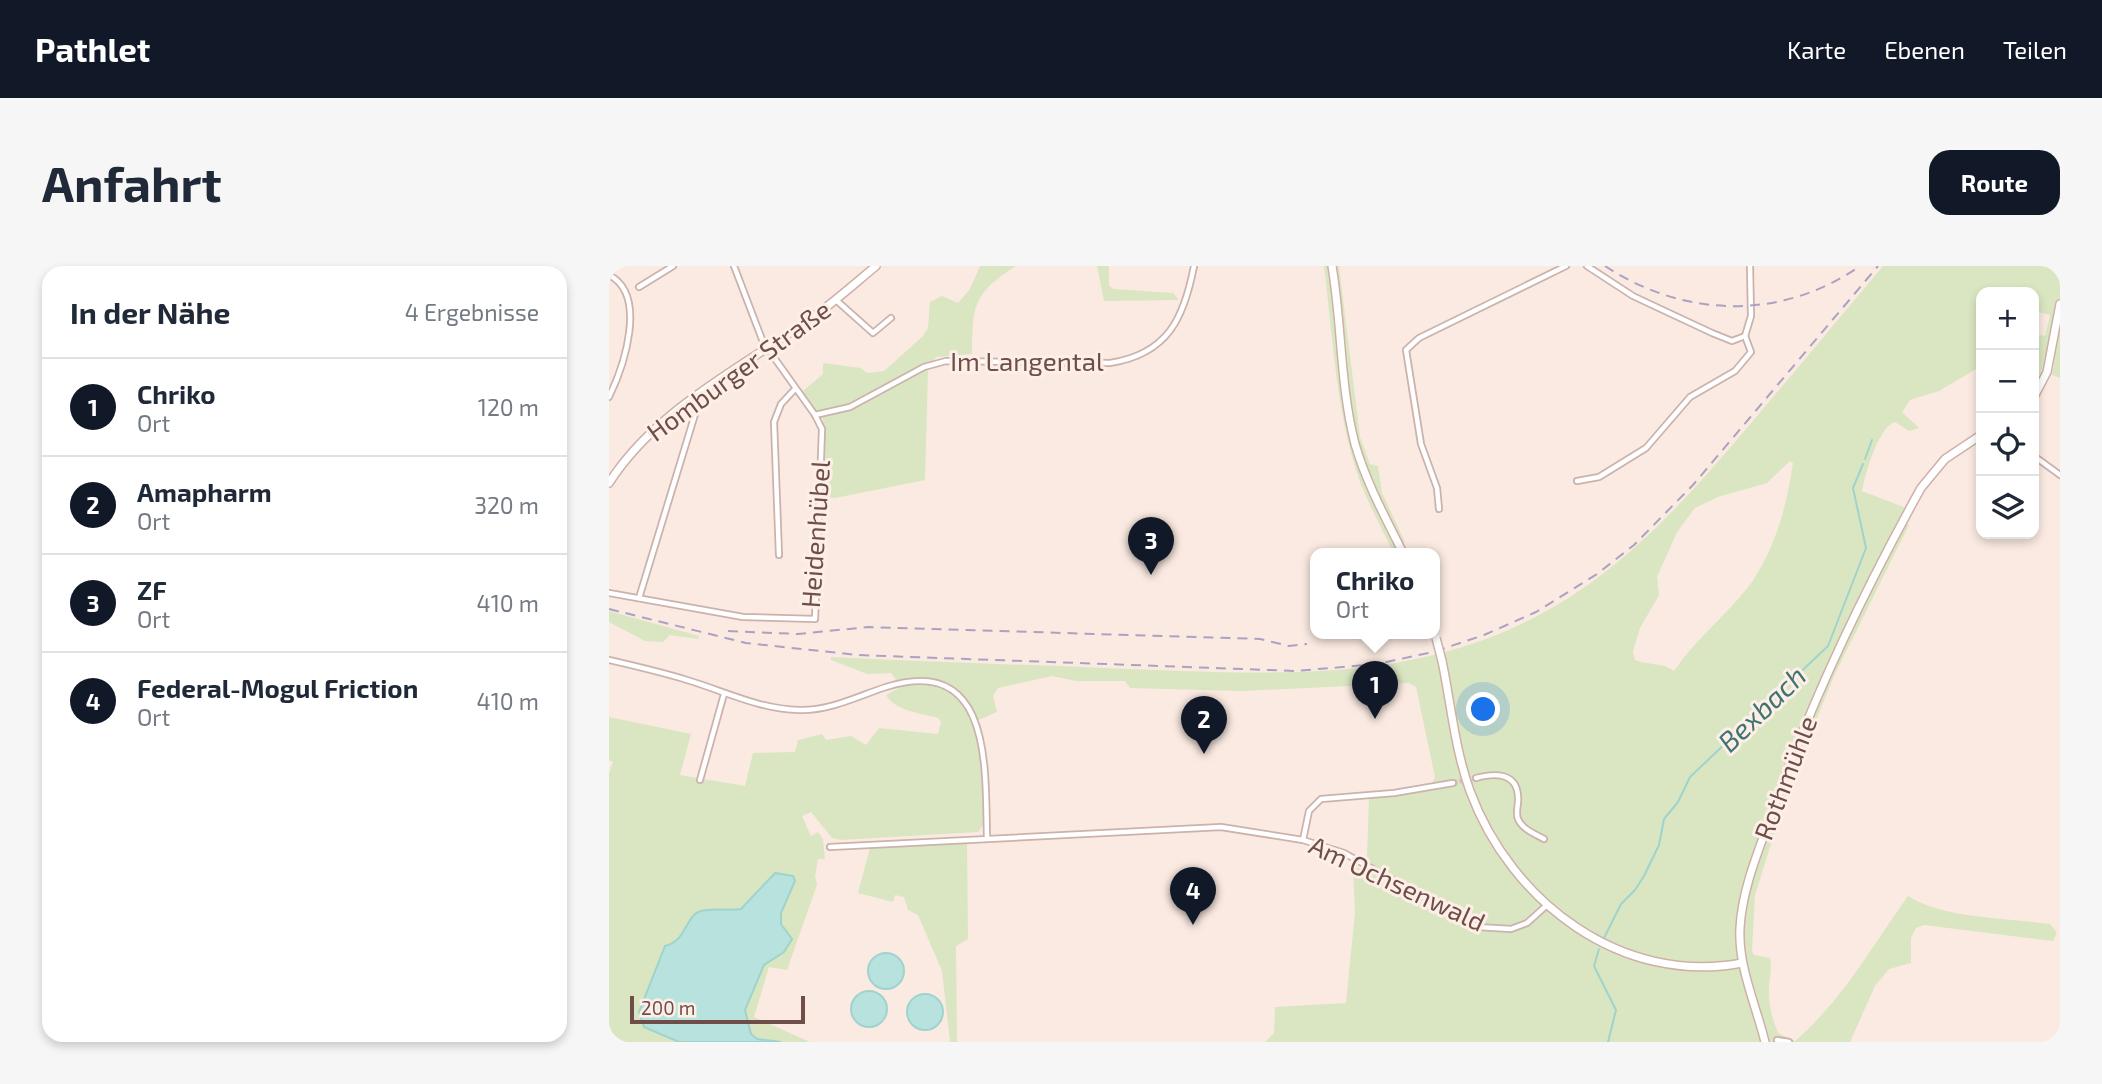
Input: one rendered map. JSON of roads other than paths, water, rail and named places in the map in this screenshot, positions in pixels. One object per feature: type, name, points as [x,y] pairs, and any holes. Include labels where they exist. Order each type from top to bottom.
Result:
[{"type":"street","points":[[639,287],[673,266]]},
{"type":"street","name":"Heidenhübel","points":[[609,593],[743,617],[815,619],[822,437],[815,415],[765,347],[734,266]]},
{"type":"street","name":"Homburger Straße","points":[[609,484],[641,443],[694,399],[836,300],[876,266]]},
{"type":"street","name":"Im Langental","points":[[815,415],[850,407],[924,368],[946,361],[1110,363],[1135,357],[1159,343],[1177,323],[1188,297],[1193,266]]},
{"type":"street","points":[[1332,266],[1346,391],[1356,445],[1374,495],[1400,548]]},
{"type":"street","points":[[1439,509],[1437,488],[1421,444],[1406,351],[1419,338],[1566,266]]},
{"type":"street","points":[[1587,266],[1633,296],[1712,333],[1732,341],[1745,336]]},
{"type":"street","points":[[1577,481],[1599,477],[1646,448],[1690,397],[1741,366],[1751,352],[1745,336],[1751,316],[1750,266]]},
{"type":"street","points":[[609,275],[624,286],[630,306],[625,356],[609,397]]},
{"type":"street","points":[[836,300],[873,333],[891,318]]},
{"type":"street","points":[[2039,387],[2047,372],[2060,304]]},
{"type":"street","points":[[779,555],[774,422],[782,404],[795,388]]},
{"type":"street","points":[[639,598],[696,411],[694,399]]},
{"type":"street","name":"Rothmühle","points":[[1765,1042],[1742,963],[1740,927],[1748,884],[1783,781],[1817,696],[1921,488],[1945,459],[1976,438]]},
{"type":"street","points":[[2039,460],[2060,475]]},
{"type":"street","points":[[1436,639],[1462,764],[1476,805],[1501,854],[1547,905],[1594,938],[1642,959],[1696,968],[1742,963]]},
{"type":"street","points":[[609,660],[685,679],[724,694],[771,707],[803,710],[836,705],[907,681],[937,685],[963,701],[978,723],[982,739],[987,837]]},
{"type":"street","points":[[700,780],[724,694]]},
{"type":"street","points":[[1476,778],[1501,774],[1510,779],[1518,792],[1517,815],[1520,822],[1544,839]]},
{"type":"street","points":[[1303,839],[1309,811],[1321,799],[1394,793],[1453,783]]},
{"type":"street","name":"Am Ochsenwald","points":[[830,847],[1221,827],[1303,839],[1356,859],[1478,928],[1511,929],[1527,923],[1547,905]]},
{"type":"street","points":[[1777,1040],[1789,1042]]},
{"type":"water","points":[[775,873],[793,876],[795,881],[781,913],[781,924],[792,939],[784,952],[764,965],[745,1010],[751,1034],[757,1039],[781,1042],[679,1042],[644,1027],[639,1012],[665,946],[676,941],[699,912],[741,909]]},
{"type":"water","points":[[886,953],[898,959],[904,971],[898,983],[886,989],[874,983],[868,971],[874,959]]},
{"type":"water","points":[[869,991],[881,997],[887,1009],[881,1021],[869,1027],[857,1021],[851,1009],[857,997]]},
{"type":"water","points":[[925,994],[937,1000],[943,1012],[937,1024],[925,1030],[913,1024],[907,1012],[913,1000]]},
{"type":"waterway","name":"Bexbach","points":[[1865,459],[1872,440]]},
{"type":"waterway","name":"Bexbach","points":[[1604,938],[1621,904],[1644,876],[1659,845],[1664,819],[1678,802],[1690,777],[1828,646],[1866,548],[1853,488],[1863,464]]},
{"type":"waterway","name":"Bexbach","points":[[1599,949],[1594,966],[1616,1010],[1608,1042]]},
{"type":"tunnel","points":[[1453,783],[1476,778]]},
{"type":"railway","points":[[1605,266],[1635,283],[1667,296],[1733,306],[1765,304],[1798,297],[1830,284],[1860,266]]},
{"type":"railway","points":[[609,609],[746,643],[858,655],[1296,671],[1377,664],[1433,652],[1484,635],[1536,612],[1597,574],[1634,545],[1693,485],[1878,266]]},
{"type":"railway","points":[[728,631],[798,634],[868,627],[1260,639],[1289,646],[1307,644]]},
{"type":"place","name":"ZF","points":[[1151,575]]},
{"type":"place","name":"Chriko","points":[[1375,719]]},
{"type":"place","name":"Amapharm","points":[[1204,754]]},
{"type":"place","name":"Federal-Mogul Friction","points":[[1193,925]]}]
